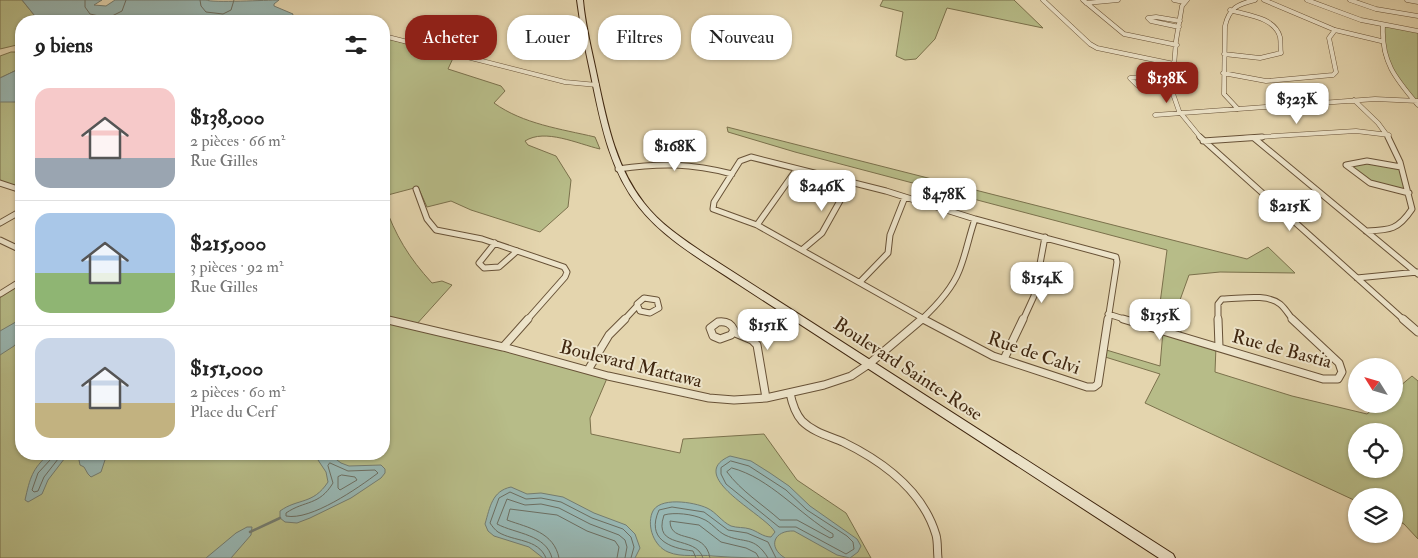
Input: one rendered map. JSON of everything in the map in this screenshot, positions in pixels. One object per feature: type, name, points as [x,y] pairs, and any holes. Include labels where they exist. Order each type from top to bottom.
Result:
[{"type":"street","name":"Boulevard Sainte-Rose","points":[[580,0],[606,127],[618,169],[642,207],[668,230],[741,282],[1168,558]]},
{"type":"street","points":[[1043,0],[1090,44],[1098,48],[1174,64]]},
{"type":"street","points":[[1084,1],[1118,0]]},
{"type":"street","points":[[1174,0],[1186,1],[1180,21],[1172,83],[1174,100],[1182,113],[1203,141],[1418,332]]},
{"type":"street","points":[[1238,109],[1224,94],[1223,74],[1226,17],[1235,6],[1255,0]]},
{"type":"street","points":[[1264,0],[1335,30],[1381,42]]},
{"type":"street","points":[[1307,0],[1348,17],[1383,26],[1418,31]]},
{"type":"street","points":[[1352,0],[1376,9],[1418,16]]},
{"type":"street","points":[[1407,0],[1418,2]]},
{"type":"street","points":[[1084,1],[1124,34],[1177,45]]},
{"type":"street","points":[[1224,54],[1243,57],[1267,57],[1281,53],[1280,36],[1275,27],[1259,18],[1230,10]]},
{"type":"street","points":[[1179,27],[1160,24],[1148,18],[1156,17],[1180,21]]},
{"type":"street","points":[[1383,26],[1382,54],[1388,66],[1418,105]]},
{"type":"street","points":[[1223,74],[1266,81],[1333,75],[1336,72],[1329,38],[1335,30]]},
{"type":"street","points":[[390,38],[565,82],[597,86]]},
{"type":"street","points":[[1172,83],[1141,77],[1130,78],[1137,85],[1172,90]]},
{"type":"street","points":[[1154,115],[1354,100],[1416,100]]},
{"type":"street","points":[[1354,100],[1370,112],[1389,135],[1401,166],[1412,209],[1403,224],[1396,228],[1366,231]]},
{"type":"street","points":[[1203,141],[1356,131],[1389,135]]},
{"type":"street","points":[[1254,138],[1418,273]]},
{"type":"street","name":"Rue de Calvi","points":[[746,158],[850,182],[1103,252],[1116,258],[1117,262],[1098,384],[1094,387],[1087,387],[974,347],[757,225],[713,209],[712,206],[732,174],[740,161],[746,158]]},
{"type":"street","points":[[1401,166],[1369,161],[1346,165],[1370,183],[1409,193]]},
{"type":"street","points":[[618,169],[653,163],[677,162],[698,164],[732,174]]},
{"type":"street","points":[[757,225],[796,170]]},
{"type":"street","points":[[802,249],[822,233],[850,182]]},
{"type":"street","points":[[0,183],[15,188]]},
{"type":"street","points":[[416,190],[427,219],[436,230],[495,243],[564,267],[567,272],[565,277],[504,347]]},
{"type":"street","points":[[860,282],[888,253],[890,235],[905,197]]},
{"type":"street","points":[[0,223],[15,214]]},
{"type":"street","name":"Boulevard Mattawa","points":[[390,320],[709,398],[734,400],[766,398],[842,380],[869,364],[923,318],[945,294],[959,272],[967,240],[976,218]]},
{"type":"street","points":[[1004,359],[1034,296],[1046,237]]},
{"type":"street","points":[[0,240],[15,247]]},
{"type":"street","points":[[495,243],[479,263],[484,268],[494,269],[506,263],[517,251]]},
{"type":"street","points":[[1357,278],[1418,273]]},
{"type":"street","points":[[0,294],[15,285]]},
{"type":"street","name":"Rue de Bastia","points":[[1108,314],[1323,379],[1338,379],[1342,372],[1339,363],[1300,328],[1280,304],[1270,300],[1222,299],[1218,304],[1218,347]]},
{"type":"street","points":[[588,370],[608,335],[637,306]]},
{"type":"street","points":[[733,332],[752,340],[757,345],[766,398]]},
{"type":"street","points":[[790,392],[793,406],[804,424],[871,457],[893,473],[909,488],[924,509],[936,536],[938,558]]},
{"type":"green space","points":[[0,0],[22,0],[34,15],[15,15],[15,45],[0,49]]},
{"type":"green space","points":[[883,0],[1014,0],[1043,28],[947,8],[935,39],[916,59],[905,60],[896,56],[903,12],[880,6]]},
{"type":"green space","points":[[1383,26],[1418,31],[1418,101],[1414,100],[1394,74],[1385,58],[1382,38]]},
{"type":"green space","points":[[390,39],[405,43],[405,60],[452,60],[448,69],[501,86],[505,91],[494,103],[505,110],[543,125],[595,137],[600,149],[552,136],[533,137],[525,141],[528,145],[556,156],[571,180],[568,207],[540,232],[471,210],[451,201],[427,207],[418,187],[390,194]]},
{"type":"green space","points":[[15,52],[15,71],[0,78],[0,56]]},
{"type":"green space","points":[[15,82],[15,188],[0,183],[0,88]]},
{"type":"green space","points":[[727,127],[1247,259],[1268,247],[1295,273],[1220,272],[1189,275],[1180,300],[1181,333],[1157,326],[1167,250],[795,152],[728,132]]},
{"type":"green space","points":[[1369,161],[1401,167],[1409,193],[1370,183],[1346,165]]},
{"type":"green space","points":[[390,218],[398,236],[410,255],[432,283],[442,281],[452,285],[415,326],[608,376],[590,418],[591,434],[680,453],[683,439],[764,434],[797,480],[846,513],[871,558],[0,558],[0,294],[15,285],[15,460],[390,460]]},
{"type":"green space","points":[[1163,331],[1216,346],[1215,372],[1292,396],[1348,409],[1348,413],[1403,413],[1403,384],[1412,376],[1418,381],[1418,539],[1403,524],[1403,488],[1348,488],[1348,497],[1145,403],[1160,374],[1102,356],[1103,349],[1160,366]]},
{"type":"water","points":[[22,0],[102,0],[94,5],[106,6],[115,0],[279,0],[274,6],[293,14],[293,15],[34,15]]},
{"type":"water","points":[[15,71],[15,102],[0,102],[0,78]]},
{"type":"water","points":[[15,322],[15,345],[0,355],[0,331]]},
{"type":"water","points":[[730,456],[751,461],[789,486],[810,506],[857,539],[861,546],[858,552],[850,558],[837,555],[794,531],[782,533],[775,540],[776,549],[785,558],[685,555],[673,554],[663,549],[655,541],[650,524],[652,513],[656,508],[661,504],[669,502],[685,502],[701,506],[710,510],[731,526],[750,529],[765,536],[771,537],[775,532],[721,484],[716,474],[718,464]]},
{"type":"water","points":[[43,460],[63,460],[48,480],[42,494],[28,502],[25,500],[28,486],[32,474]]},
{"type":"water","points":[[79,460],[105,460],[101,472],[91,477],[84,467],[80,465]]},
{"type":"water","points":[[318,460],[337,460],[349,466],[381,465],[385,469],[385,473],[381,478],[351,498],[310,518],[297,523],[285,522],[280,518],[280,511],[311,498],[322,489],[328,482],[326,472]]},
{"type":"water","points":[[511,487],[527,494],[541,493],[563,497],[594,513],[626,525],[635,534],[640,548],[635,558],[543,558],[529,547],[494,536],[488,531],[485,524],[490,506],[500,492]]},
{"type":"water","points":[[247,527],[252,527],[251,535],[231,558],[206,558],[236,533]]},
{"type":"waterway","points":[[250,532],[280,518]]}]
